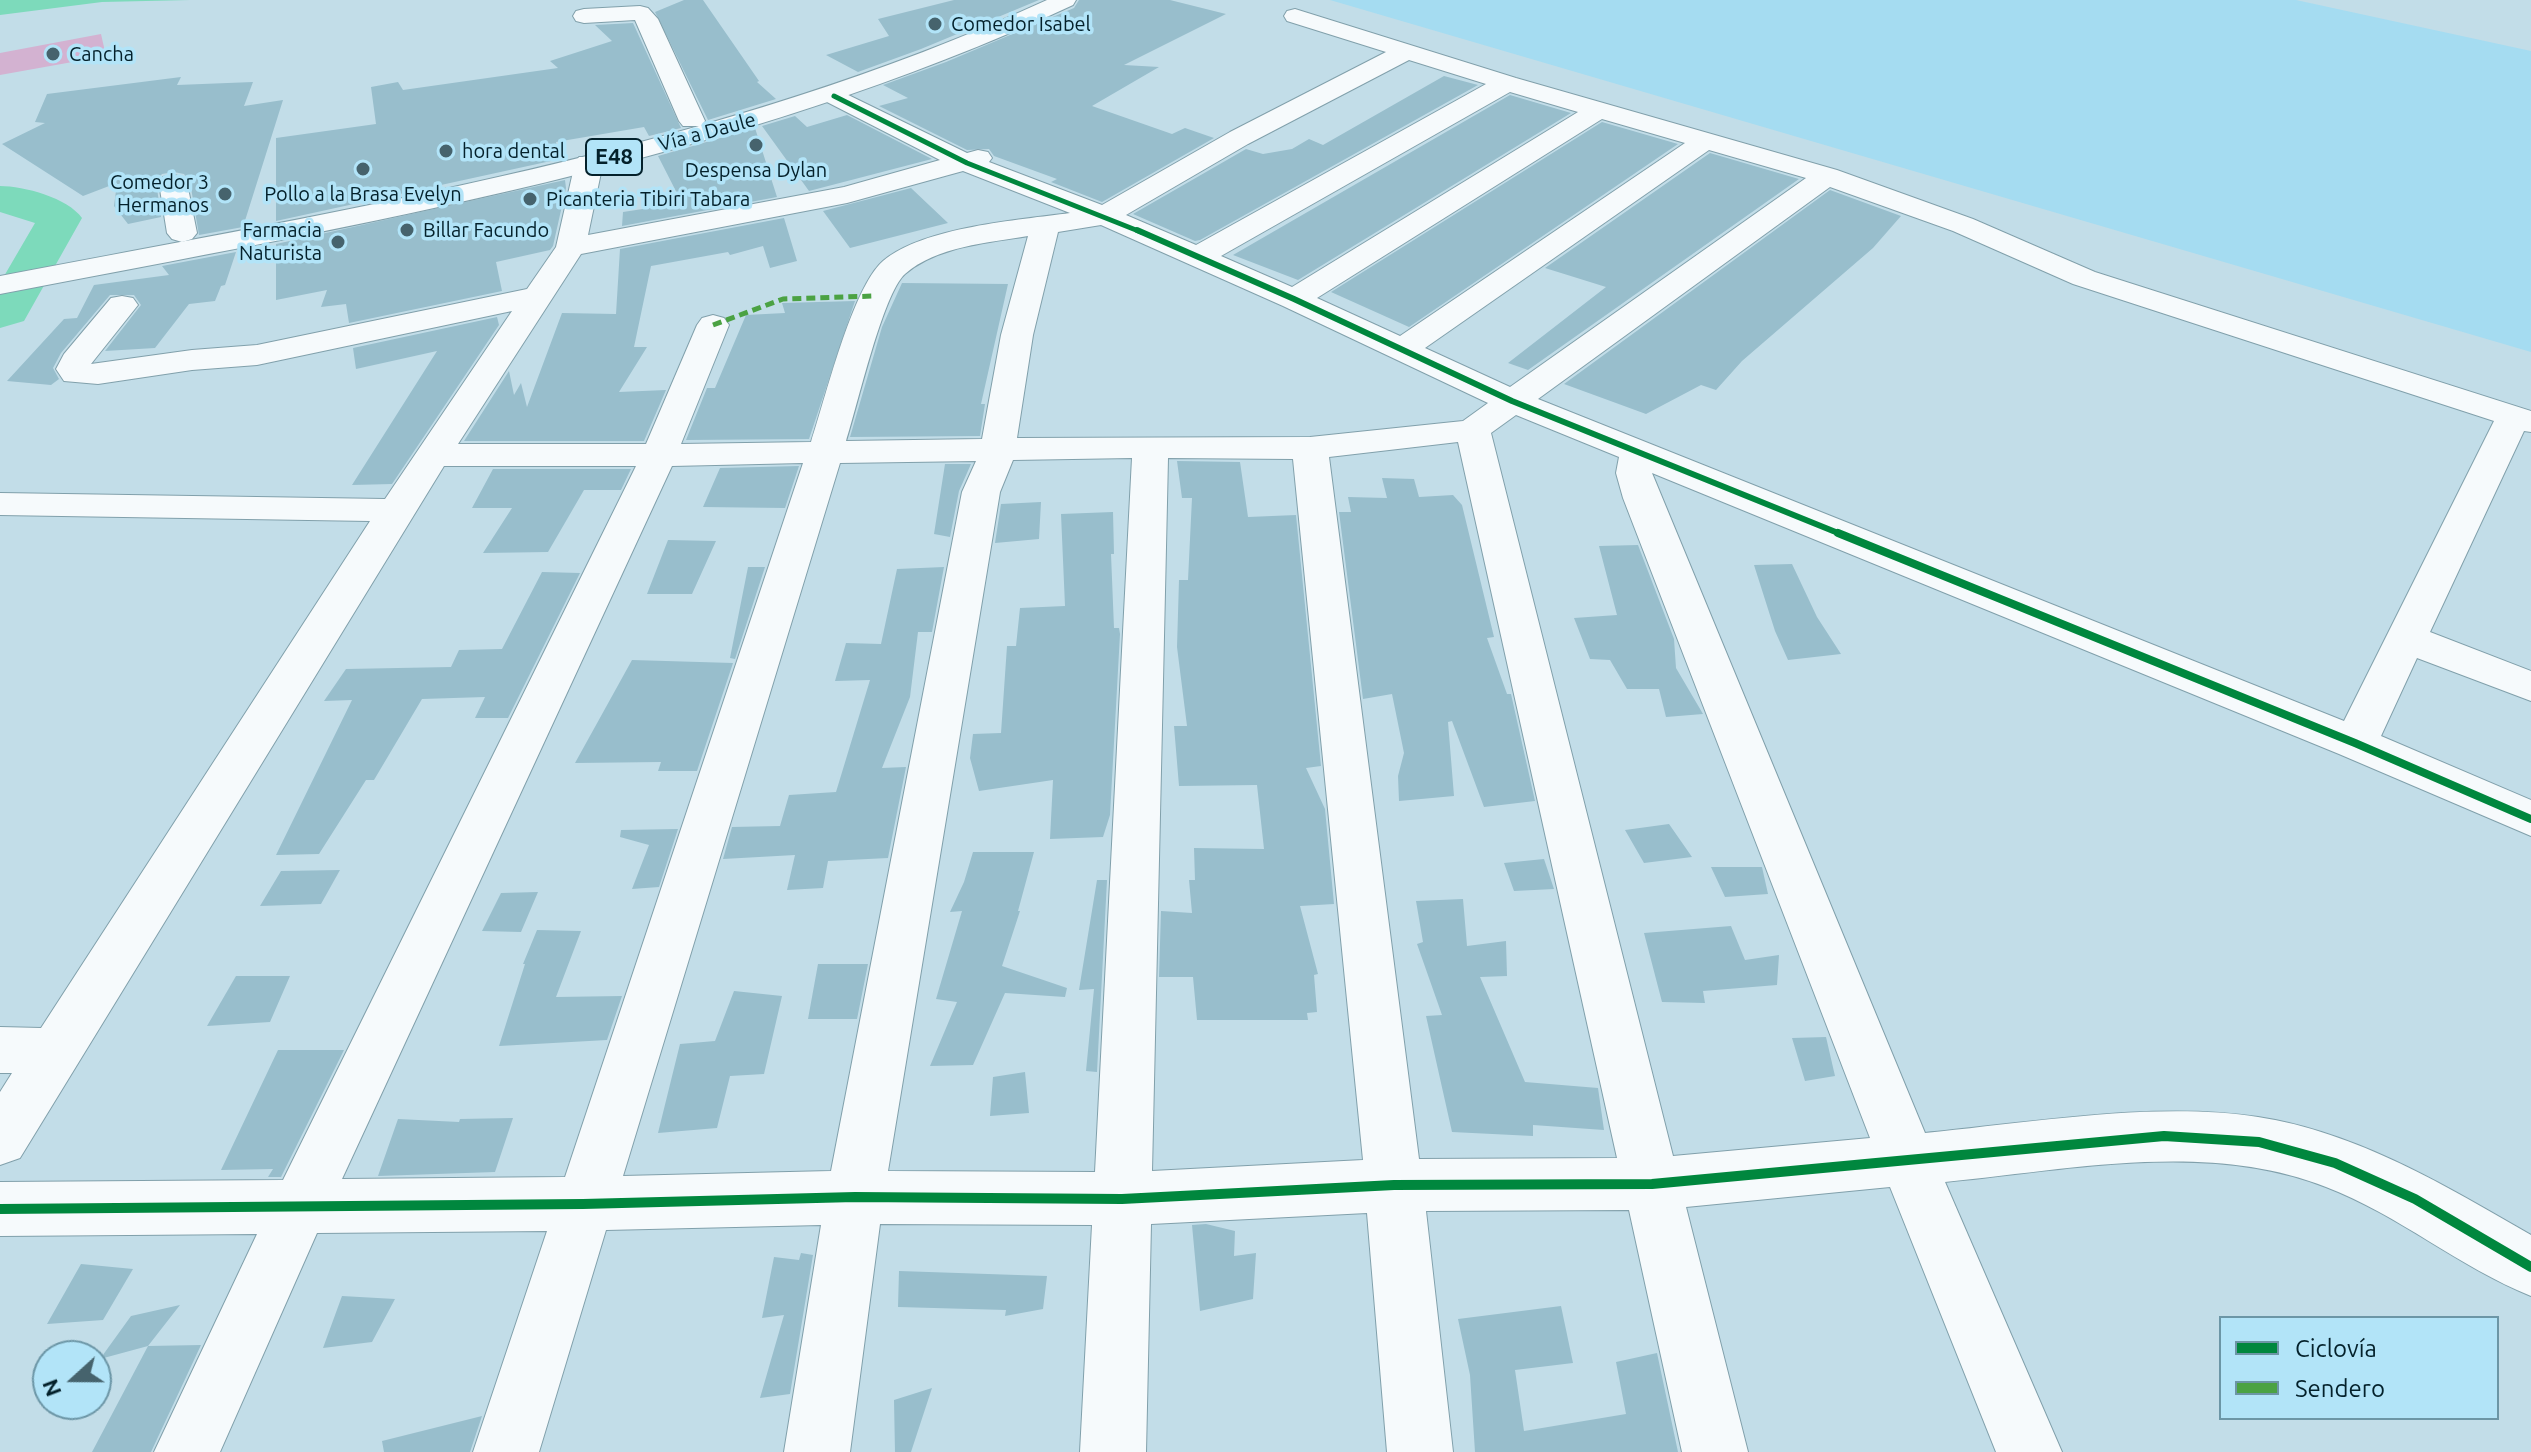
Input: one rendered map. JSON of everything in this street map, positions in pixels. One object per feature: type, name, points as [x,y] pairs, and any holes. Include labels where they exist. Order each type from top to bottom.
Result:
[{"type":"main road","name":"Vía a Daule","points":[[148,248],[182,233],[392,191],[692,121],[869,71],[1034,0]]},
{"type":"main road","name":"Vía a Daule","points":[[148,248],[380,210],[589,163],[726,128],[834,96],[979,40],[1065,0]]},
{"type":"main road","points":[[584,16],[640,13],[647,19],[692,121]]},
{"type":"main road","points":[[1295,16],[1507,83],[1827,176],[1963,225],[2084,278],[2522,419],[2406,638],[2355,743]]},
{"type":"main road","points":[[506,1452],[875,296],[893,268],[922,252],[961,238],[1104,216],[1239,138],[1405,52]]},
{"type":"main road","points":[[1197,257],[1507,83]]},
{"type":"main road","points":[[834,96],[982,156],[1104,216],[1294,299],[1512,401],[2355,743],[2531,819]]},
{"type":"main road","points":[[1294,299],[1598,110]]},
{"type":"main road","points":[[1401,350],[1705,141]]},
{"type":"main road","points":[[571,247],[847,195],[982,156]]},
{"type":"main road","points":[[0,1140],[396,510],[571,247],[589,163]]},
{"type":"main road","points":[[432,455],[1310,448],[1473,430],[1827,176]]},
{"type":"main road","points":[[173,183],[182,233]]},
{"type":"main road","points":[[817,1452],[855,1197],[981,492],[999,450],[1001,420],[1017,335],[1046,223]]},
{"type":"main road","name":"E48","points":[[0,267],[148,248]]},
{"type":"main road","name":"E48","points":[[0,285],[148,248]]},
{"type":"main road","points":[[122,305],[76,361],[73,369],[76,374],[274,352],[536,297]]},
{"type":"main road","points":[[187,1452],[299,1208],[659,455],[713,325]]},
{"type":"main road","points":[[1473,430],[1715,1452]]},
{"type":"main road","points":[[1113,1452],[1150,447]]},
{"type":"main road","points":[[1310,448],[1394,1185],[1420,1452]]},
{"type":"main road","points":[[1638,453],[1634,473],[1642,498],[1907,1159],[2029,1452]]},
{"type":"main road","points":[[0,504],[396,510]]},
{"type":"main road","points":[[2406,638],[2531,687]]},
{"type":"main road","points":[[0,1050],[55,1051]]},
{"type":"main road","points":[[0,1209],[299,1208],[855,1197],[1122,1199],[1394,1185],[1652,1184],[2164,1136],[2259,1142],[2335,1163],[2415,1199],[2531,1267]]},
{"type":"shaded area","points":[[0,0],[190,0],[102,2],[0,15]]},
{"type":"shaded area","points":[[1330,0],[2296,0],[2531,51],[2531,352]]},
{"type":"shaded area","name":"Cancha","points":[[101,34],[106,56],[0,75],[0,53]]},
{"type":"building","points":[[684,0],[703,0],[757,82],[776,99],[708,120],[655,12]]},
{"type":"building","points":[[954,0],[1039,0],[858,72],[826,55],[889,36],[878,19]]},
{"type":"building","points":[[1079,0],[1170,0],[1226,14],[1124,65],[1159,67],[1092,106],[1172,134],[1185,128],[1214,138],[1102,202],[1051,182],[1057,179],[994,156],[989,149],[967,150],[879,106],[908,98],[883,85],[1074,8]]},
{"type":"building","points":[[633,23],[681,128],[649,136],[644,127],[556,142],[560,159],[276,221],[276,138],[376,124],[371,87],[398,82],[403,90],[558,68],[550,61],[612,41],[595,25]]},
{"type":"building","points":[[1444,76],[1478,85],[1200,240],[1195,241],[1133,214],[1246,149],[1263,154],[1292,149],[1309,139],[1323,145]]},
{"type":"building","points":[[181,77],[177,85],[253,82],[244,106],[283,100],[243,227],[199,235],[190,182],[184,174],[174,172],[162,174],[156,181],[161,217],[128,224],[114,206],[117,183],[83,196],[2,144],[45,123],[35,122],[47,94]]},
{"type":"building","points":[[1510,95],[1571,113],[1298,280],[1233,255]]},
{"type":"building","points":[[847,115],[932,159],[809,191],[762,126],[795,116],[807,127]]},
{"type":"building","points":[[1602,122],[1678,144],[1409,327],[1331,292]]},
{"type":"building","points":[[755,128],[777,197],[622,226],[623,212],[682,203],[658,156]]},
{"type":"building","points":[[1710,153],[1799,179],[1528,370],[1508,363],[1606,287],[1545,268]]},
{"type":"building","points":[[565,180],[566,188],[553,246],[550,250],[496,262],[502,291],[349,323],[346,304],[321,307],[327,290],[276,300],[276,244]]},
{"type":"building","points":[[911,188],[948,223],[850,248],[823,211]]},
{"type":"building","points":[[1830,190],[1901,216],[1873,248],[1742,361],[1716,390],[1701,385],[1646,414],[1564,384]]},
{"type":"building","points":[[784,218],[797,261],[770,268],[763,246],[730,255],[728,252],[651,266],[634,347],[647,347],[619,392],[666,390],[644,441],[464,441],[509,371],[514,395],[521,383],[527,407],[562,313],[616,314],[620,249]]},
{"type":"building","points":[[236,252],[225,285],[221,286],[215,301],[189,304],[155,348],[105,351],[141,305],[134,295],[110,295],[61,353],[53,368],[59,379],[51,385],[7,381],[64,319],[77,318],[94,285],[169,275],[162,266]]},
{"type":"building","points":[[902,283],[1008,284],[981,404],[985,404],[980,436],[850,437],[882,327]]},
{"type":"building","points":[[855,301],[809,439],[686,440],[707,388],[715,388],[746,315],[785,313],[782,303]]},
{"type":"building","points":[[497,317],[499,325],[392,484],[352,485],[437,351],[356,369],[353,348]]},
{"type":"building","points":[[1177,461],[1240,462],[1248,517],[1296,515],[1321,766],[1306,768],[1325,809],[1334,904],[1300,906],[1318,974],[1314,975],[1317,1012],[1307,1013],[1308,1020],[1197,1020],[1193,977],[1159,977],[1161,911],[1192,913],[1189,880],[1195,880],[1194,848],[1264,849],[1257,785],[1179,786],[1174,726],[1187,726],[1177,647],[1179,580],[1188,580],[1192,498],[1182,498]]},
{"type":"building","points":[[945,464],[971,464],[959,491],[950,537],[934,534]]},
{"type":"building","points":[[799,466],[785,508],[703,507],[720,468]]},
{"type":"building","points":[[493,469],[631,469],[621,490],[584,490],[548,552],[483,553],[512,508],[472,508]]},
{"type":"building","points":[[1382,478],[1414,479],[1419,497],[1453,495],[1462,505],[1494,637],[1487,638],[1507,694],[1511,694],[1535,801],[1484,807],[1452,721],[1448,722],[1454,796],[1399,801],[1398,776],[1404,753],[1392,694],[1363,699],[1339,512],[1351,512],[1348,497],[1387,498]]},
{"type":"building","points":[[1041,502],[1039,539],[995,543],[1001,504]]},
{"type":"building","points":[[1113,512],[1114,628],[1119,628],[1120,634],[1110,815],[1103,837],[1050,839],[1053,780],[979,791],[970,758],[973,734],[1001,733],[1007,646],[1016,646],[1020,608],[1065,606],[1061,514]]},
{"type":"building","points":[[668,540],[716,541],[692,594],[647,594]]},
{"type":"building","points":[[1638,545],[1674,639],[1676,668],[1703,714],[1666,717],[1659,689],[1627,689],[1610,660],[1590,659],[1574,618],[1617,615],[1599,546]]},
{"type":"building","points":[[1792,564],[1817,617],[1841,654],[1788,660],[1775,631],[1754,565]]},
{"type":"building","points":[[748,567],[765,567],[735,659],[730,658]]},
{"type":"building","points":[[944,567],[932,632],[918,632],[910,697],[882,768],[906,767],[888,858],[828,861],[823,888],[787,890],[795,855],[723,859],[732,827],[780,826],[789,795],[836,792],[870,680],[835,681],[846,643],[881,644],[897,569]]},
{"type":"building","points":[[542,572],[580,573],[508,718],[475,718],[485,697],[422,699],[374,780],[366,780],[319,854],[276,855],[352,700],[324,701],[346,669],[451,667],[459,650],[502,649]]},
{"type":"building","points":[[632,660],[733,663],[697,771],[658,771],[661,762],[575,763]]},
{"type":"building","points":[[1669,824],[1692,857],[1644,863],[1625,830]]},
{"type":"building","points":[[678,829],[659,887],[632,889],[649,845],[620,837],[621,830]]},
{"type":"building","points":[[973,852],[1034,852],[1020,911],[1002,966],[1067,988],[1065,997],[1005,993],[973,1065],[930,1066],[957,1002],[936,999],[962,911],[950,912]]},
{"type":"building","points":[[1544,859],[1554,889],[1514,891],[1504,863]]},
{"type":"building","points":[[1711,867],[1762,867],[1768,894],[1725,897]]},
{"type":"building","points":[[340,870],[321,904],[260,906],[281,871]]},
{"type":"building","points":[[1097,880],[1107,880],[1097,1072],[1086,1071],[1094,989],[1079,990]]},
{"type":"building","points":[[538,892],[521,932],[482,931],[501,893]]},
{"type":"building","points":[[1463,899],[1467,946],[1506,941],[1507,976],[1480,977],[1525,1082],[1598,1088],[1604,1130],[1533,1125],[1533,1136],[1452,1132],[1426,1016],[1442,1015],[1417,944],[1423,942],[1416,901]]},
{"type":"building","points":[[1731,926],[1745,960],[1779,955],[1777,985],[1703,991],[1705,1003],[1662,1002],[1644,933]]},
{"type":"building","points":[[537,930],[581,931],[556,997],[622,996],[607,1040],[499,1046],[523,964]]},
{"type":"building","points":[[818,964],[868,964],[857,1019],[808,1019]]},
{"type":"building","points":[[236,976],[290,976],[270,1022],[207,1026]]},
{"type":"building","points":[[734,991],[782,996],[764,1074],[730,1076],[717,1128],[658,1133],[680,1044],[715,1041]]},
{"type":"building","points":[[1826,1037],[1835,1076],[1805,1081],[1792,1038]]},
{"type":"building","points":[[278,1050],[344,1050],[281,1177],[268,1177],[273,1169],[221,1170]]},
{"type":"building","points":[[1025,1072],[1029,1113],[990,1116],[993,1077]]},
{"type":"building","points":[[513,1118],[495,1172],[378,1176],[398,1119],[459,1122],[460,1119]]},
{"type":"building","points":[[1206,1224],[1235,1231],[1234,1256],[1256,1253],[1253,1299],[1200,1311],[1192,1225]]},
{"type":"building","points":[[801,1253],[813,1255],[790,1394],[760,1398],[784,1315],[762,1318],[774,1257],[799,1260]]},
{"type":"building","points":[[81,1264],[133,1269],[103,1320],[47,1324]]},
{"type":"building","points":[[899,1271],[1047,1276],[1043,1309],[1005,1316],[1006,1310],[898,1307]]},
{"type":"building","points":[[342,1296],[395,1299],[372,1342],[323,1348]]},
{"type":"building","points":[[180,1305],[148,1346],[112,1356],[112,1342],[131,1316]]},
{"type":"building","points":[[1561,1306],[1573,1363],[1515,1370],[1524,1431],[1626,1414],[1616,1362],[1657,1353],[1678,1452],[1475,1452],[1470,1375],[1458,1319]]},
{"type":"building","points":[[201,1345],[151,1452],[92,1452],[109,1420],[112,1420],[112,1414],[148,1346]]},
{"type":"building","points":[[932,1388],[911,1452],[895,1452],[894,1400]]},
{"type":"building","points":[[482,1416],[470,1452],[384,1452],[382,1441]]},
{"type":"waterway","points":[[0,199],[13,199],[60,218],[7,311],[0,314]]},
{"type":"marked path","points":[[713,325],[783,299],[875,296]]},
{"type":"cycle path","points":[[834,96],[967,163],[1104,216],[1294,299],[1512,401],[2355,743],[2531,819]]},
{"type":"cycle path","points":[[0,1209],[583,1204],[855,1197],[1122,1199],[1394,1185],[1652,1184],[2164,1136],[2259,1142],[2335,1163],[2415,1199],[2531,1267]]},
{"type":"place","name":"Comedor Isabel","points":[[935,24]]},
{"type":"place","name":"Cancha","points":[[53,54]]},
{"type":"place","name":"Despensa Dylan","points":[[756,145]]},
{"type":"place","name":"hora dental","points":[[446,151]]},
{"type":"place","name":"Pollo a la Brasa Evelyn","points":[[363,169]]},
{"type":"place","name":"Comedor 3 Hermanos","points":[[225,194]]},
{"type":"place","name":"Picanteria Tibiri Tabara","points":[[530,199]]},
{"type":"place","name":"Billar Facundo","points":[[407,230]]},
{"type":"place","name":"Farmacia Naturista","points":[[338,242]]}]
